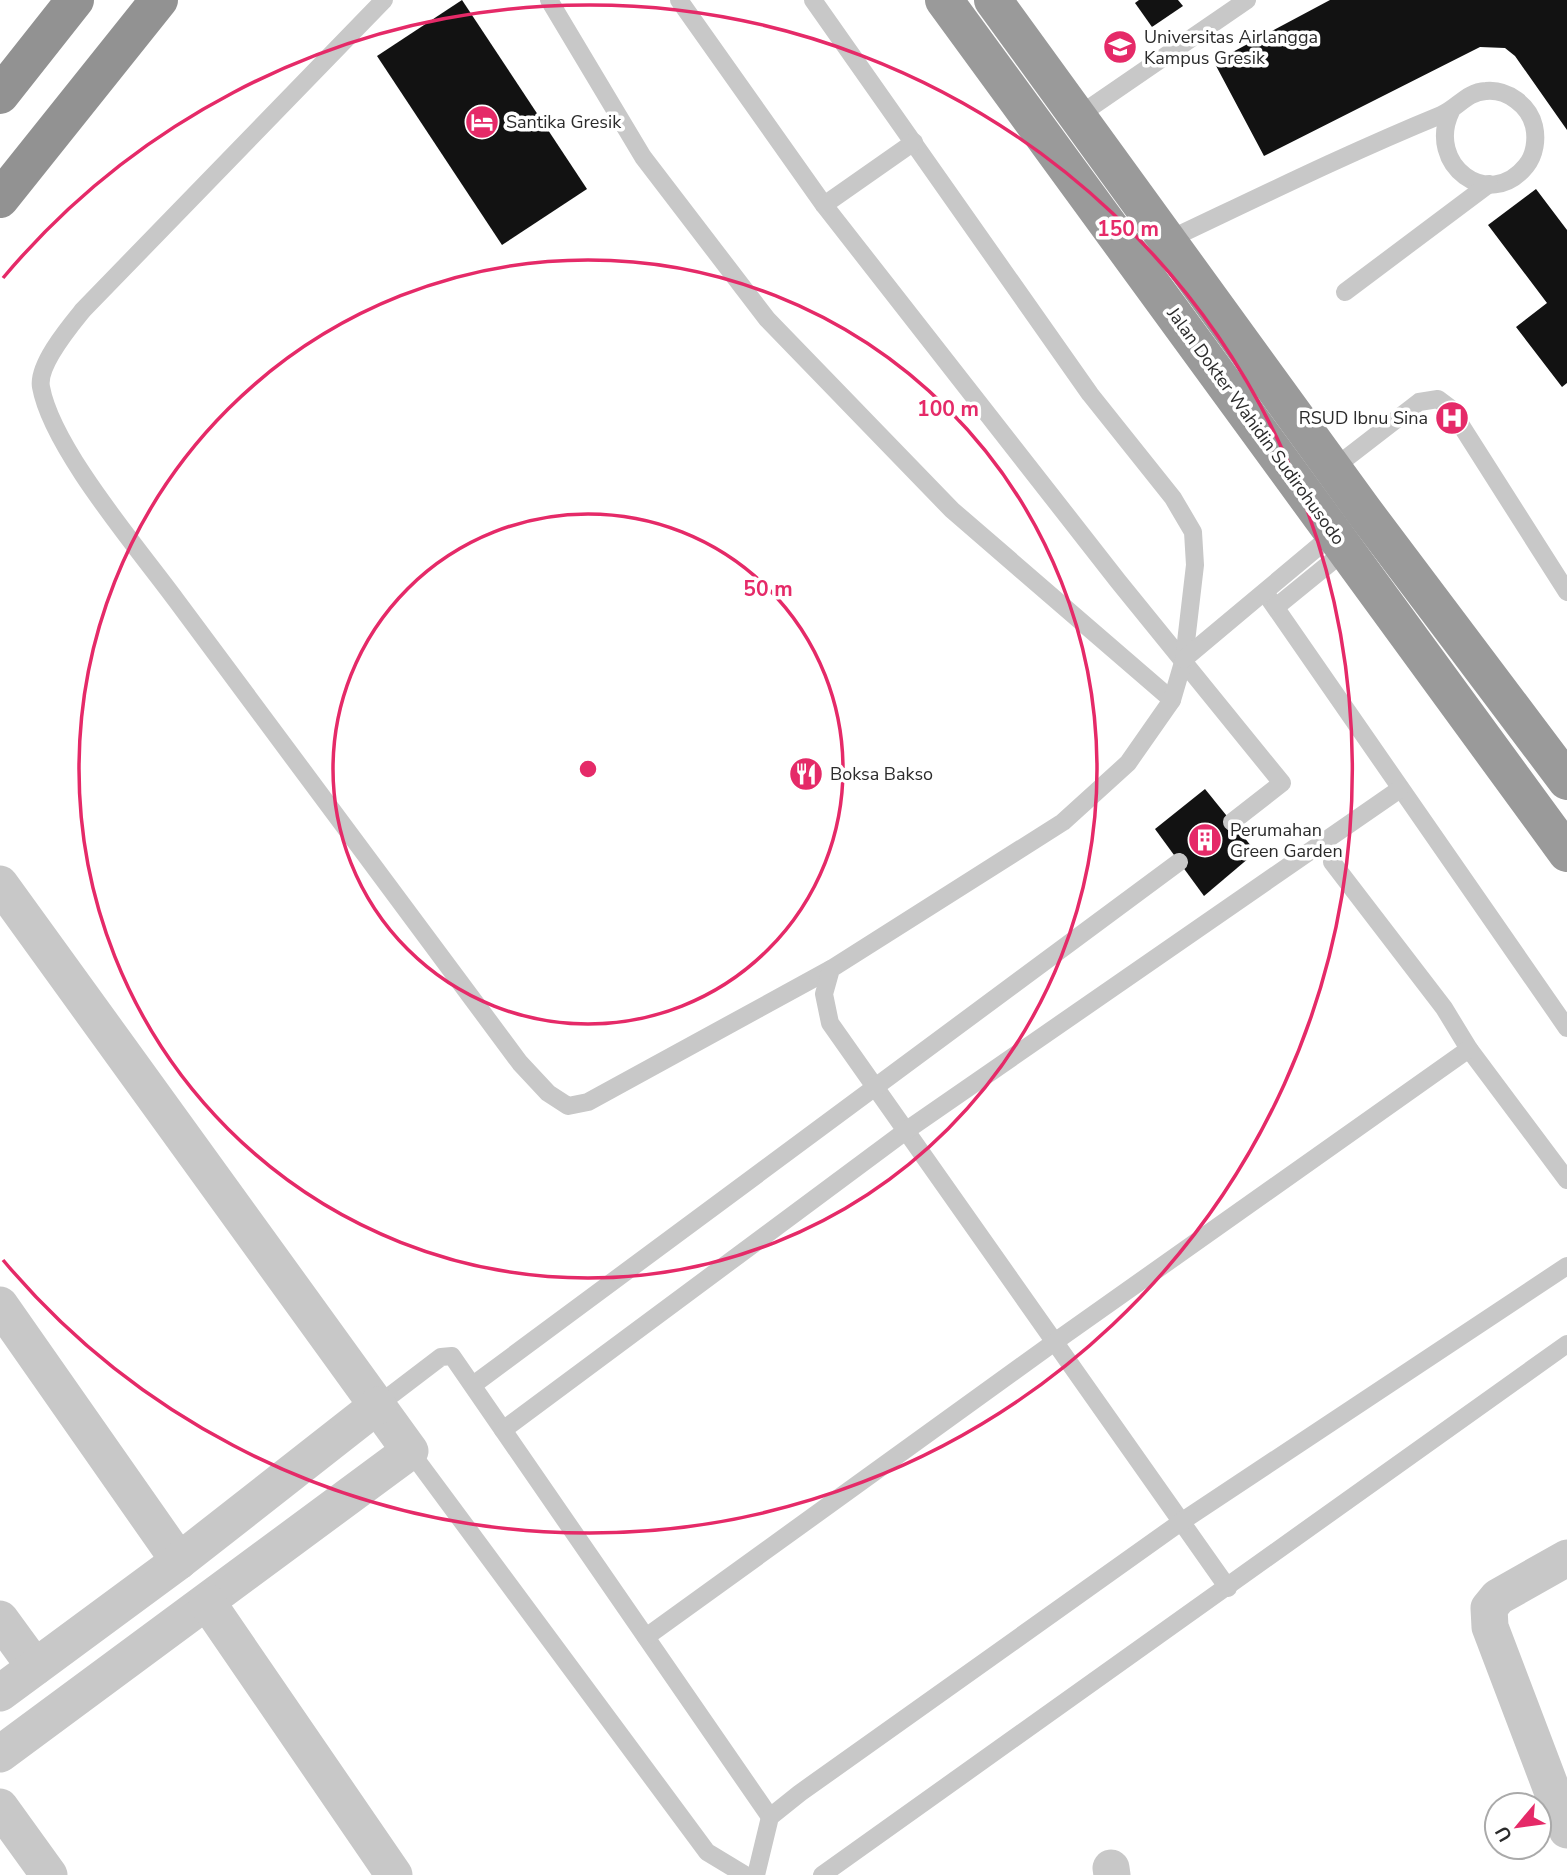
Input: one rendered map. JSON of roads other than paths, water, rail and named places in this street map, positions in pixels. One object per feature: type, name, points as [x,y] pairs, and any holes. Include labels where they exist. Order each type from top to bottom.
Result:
[{"type":"highway","points":[[0,95],[75,0]]},
{"type":"highway","points":[[0,199],[159,0]]},
{"type":"highway","name":"Jalan Dokter Wahidin Sudirohusodo","points":[[944,0],[1303,489],[1348,531],[1567,781]]},
{"type":"highway","name":"Jalan Dokter Wahidin Sudirohusodo","points":[[993,0],[1334,468],[1348,531],[1567,853]]},
{"type":"street","points":[[0,884],[410,1451],[0,1754]]},
{"type":"street","points":[[0,1305],[179,1561]]},
{"type":"street","points":[[0,1693],[179,1561],[378,1405]]},
{"type":"street","points":[[1567,1559],[1498,1597],[1489,1608],[1490,1627],[1567,1830]]},
{"type":"street","points":[[207,1602],[394,1875]]},
{"type":"street","points":[[0,1619],[35,1667]]},
{"type":"street","points":[[0,1807],[49,1875]]},
{"type":"lane","points":[[384,0],[83,310],[54,348],[40,383],[52,425],[111,511],[520,1063],[548,1093],[568,1106],[588,1102],[831,969],[1063,822],[1128,763],[1172,700],[1184,659],[1195,565],[1193,532],[1173,498],[1090,394],[813,0]]},
{"type":"lane","points":[[549,0],[643,157],[767,319],[951,510],[1172,700]]},
{"type":"lane","points":[[679,0],[824,205],[1118,581],[1282,782],[1232,822]]},
{"type":"lane","points":[[1078,116],[1247,0]]},
{"type":"lane","points":[[1345,292],[1489,184],[1517,175],[1534,151],[1533,123],[1526,109],[1516,99],[1488,90],[1461,100],[1451,111],[1442,138],[1451,165],[1462,175],[1489,184]]},
{"type":"lane","points":[[1132,257],[1386,138],[1451,111]]},
{"type":"lane","points":[[824,205],[914,142]]},
{"type":"lane","points":[[1303,489],[1419,402],[1438,399],[1450,408],[1567,592]]},
{"type":"lane","points":[[1184,659],[1271,600],[1348,531]]},
{"type":"lane","points":[[1271,600],[1567,1028]]},
{"type":"lane","points":[[503,1430],[906,1130],[1400,789]]},
{"type":"lane","points":[[473,1385],[1179,862]]},
{"type":"lane","points":[[1332,862],[1444,1008],[1469,1049],[1567,1180]]},
{"type":"lane","points":[[831,969],[824,994],[830,1023],[1228,1588]]},
{"type":"lane","points":[[646,1637],[1056,1341],[1469,1049]]},
{"type":"lane","points":[[757,1875],[770,1817],[1181,1522],[1567,1266]]},
{"type":"lane","points":[[822,1875],[1567,1344]]},
{"type":"lane","points":[[378,1405],[445,1355],[456,1361],[770,1817]]},
{"type":"lane","points":[[410,1451],[707,1852],[745,1875]]},
{"type":"place","name":"Universitas Airlangga Kampus Gresik","points":[[1120,47]]},
{"type":"place","name":"Santika Gresik","points":[[482,122]]},
{"type":"place","name":"RSUD Ibnu Sina","points":[[1452,418]]},
{"type":"place","name":"Boksa Bakso","points":[[806,774]]},
{"type":"place","name":"Perumahan Green Garden","points":[[1205,840]]}]
